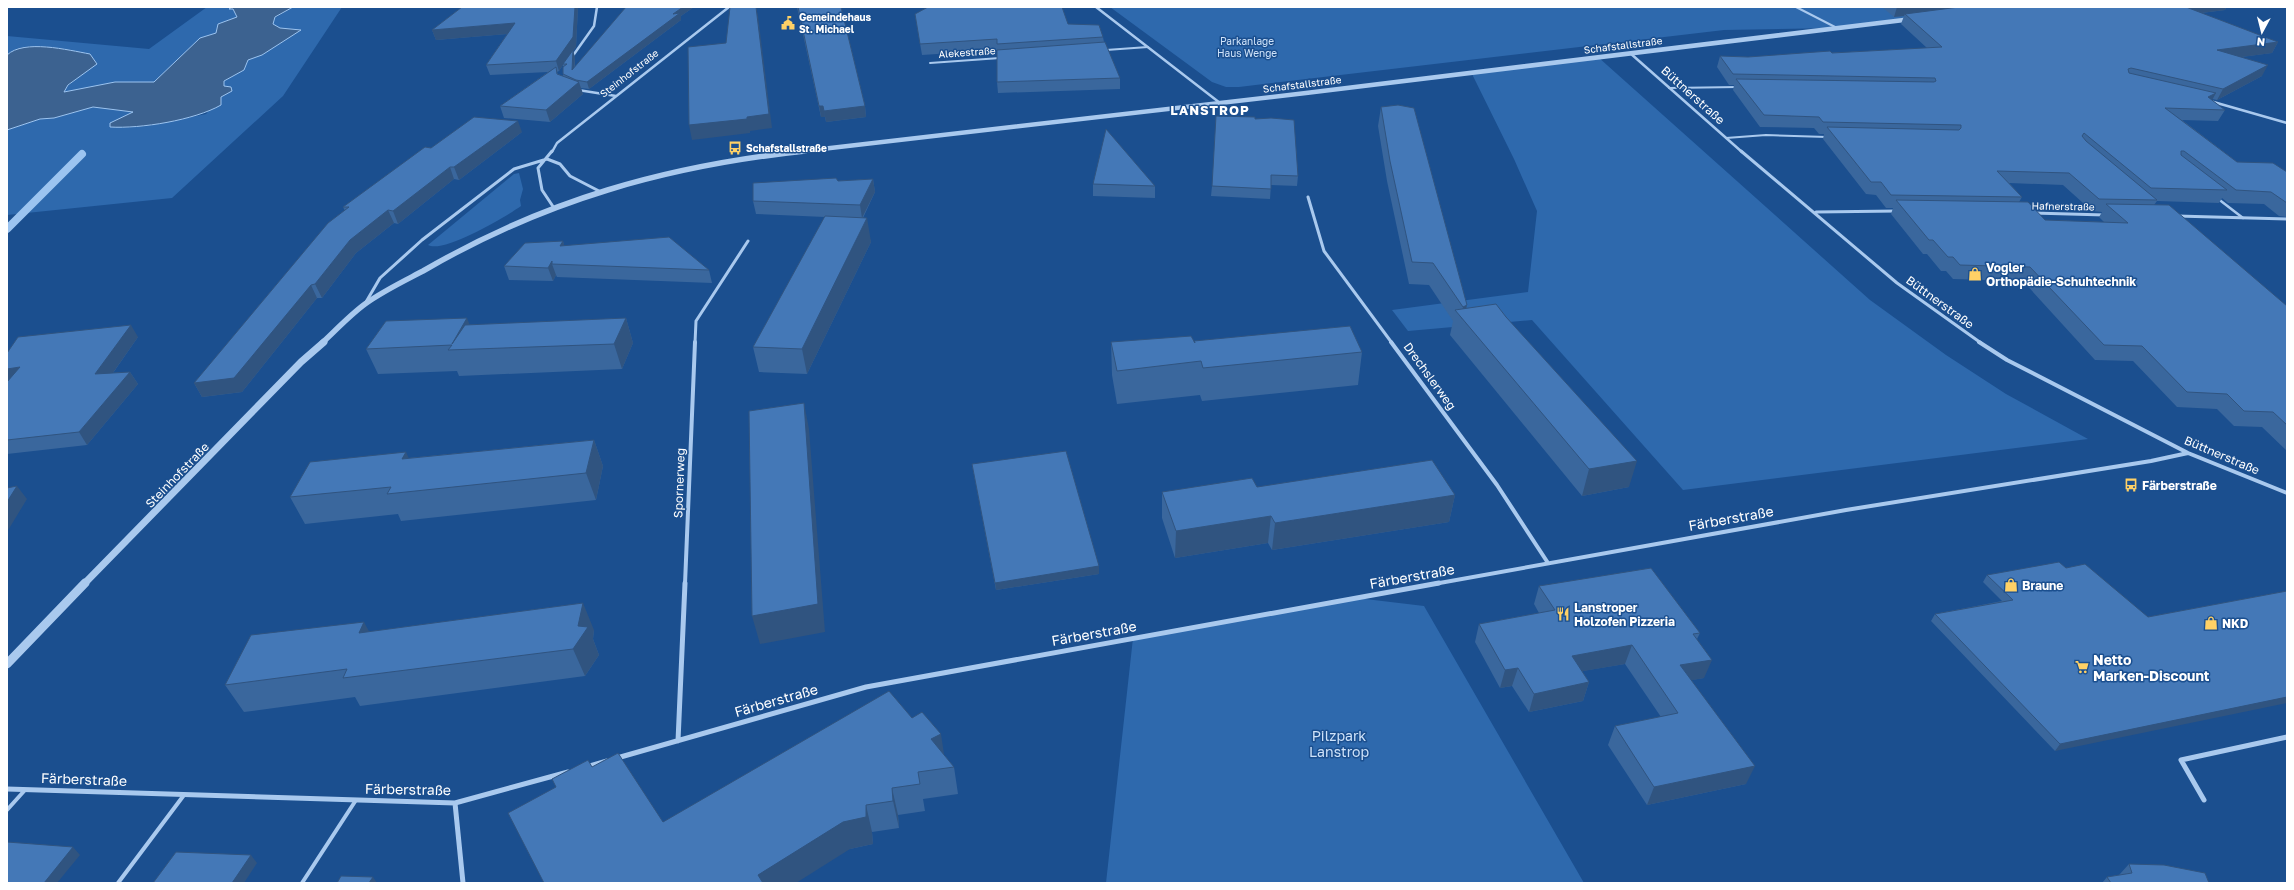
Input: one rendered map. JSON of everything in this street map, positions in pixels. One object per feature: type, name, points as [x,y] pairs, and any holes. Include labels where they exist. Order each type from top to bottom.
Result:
[{"type":"street","points":[[572,58],[594,26],[597,7]]},
{"type":"street","name":"Steinhofstraße","points":[[554,208],[544,197],[538,181],[538,168],[557,143],[729,7]]},
{"type":"street","points":[[1096,7],[1220,103]]},
{"type":"street","name":"Schafstallstraße","points":[[599,191],[700,166],[776,154],[1220,103],[1916,18]]},
{"type":"street","name":"Büttnerstraße","points":[[1630,53],[1726,138],[1897,283],[1953,324],[2001,356],[2188,453],[2287,493]]},
{"type":"street","points":[[572,88],[616,96]]},
{"type":"street","points":[[2205,100],[2287,123]]},
{"type":"street","points":[[546,159],[560,164],[570,176],[599,191]]},
{"type":"street","name":"Steinhofstraße","points":[[365,304],[380,278],[422,240],[514,169],[546,159]]},
{"type":"street","name":"Steinhofstraße","points":[[7,664],[301,362],[365,304],[462,248],[554,208],[599,191]]},
{"type":"street","name":"Drechslerweg","points":[[1308,197],[1324,251],[1497,485],[1548,563]]},
{"type":"street","points":[[1815,212],[1901,211]]},
{"type":"street","name":"Hafnerstraße","points":[[2029,213],[2107,215]]},
{"type":"street","points":[[2173,216],[2287,219]]},
{"type":"street","name":"Spornerweg","points":[[678,741],[696,320],[748,241]]},
{"type":"street","name":"Färberstraße","points":[[7,789],[455,803],[866,687],[1846,510],[2151,461],[2188,453]]},
{"type":"street","points":[[2204,800],[2181,760],[2287,737]]},
{"type":"street","points":[[455,803],[463,883]]},
{"type":"lane","points":[[1796,7],[1837,28]]},
{"type":"lane","points":[[1100,51],[1148,47]]},
{"type":"lane","name":"Alekestraße","points":[[930,63],[1008,58]]},
{"type":"lane","points":[[1669,88],[1742,87]]},
{"type":"lane","points":[[1726,138],[1766,135],[1829,137]]},
{"type":"lane","points":[[2212,194],[2243,218]]},
{"type":"lane","points":[[7,810],[25,790]]},
{"type":"lane","points":[[118,883],[184,795]]},
{"type":"lane","points":[[302,883],[356,800]]},
{"type":"green space","points":[[207,7],[232,7],[229,8],[233,9],[237,17],[218,24],[216,33],[200,38],[154,82],[115,82],[64,92],[68,86],[81,75],[72,50],[29,46],[14,50],[7,55],[7,36],[149,49]]},
{"type":"green space","points":[[293,7],[342,7],[283,96],[172,198],[7,215],[7,130],[40,119],[54,118],[93,107],[134,112],[110,123],[124,128],[148,126],[206,114],[221,97],[224,81],[244,70],[248,59],[262,55],[300,30],[280,28],[273,24],[275,18]]},
{"type":"green space","name":"Parkanlage Haus Wenge","points":[[1110,7],[2009,7],[1837,28],[1724,30],[1239,87],[1226,87],[1212,82]]},
{"type":"green space","points":[[1598,57],[1870,300],[1946,355],[2006,394],[2088,439],[1683,490],[1532,320],[1408,331],[1392,310],[1528,292],[1537,211],[1514,159],[1472,74]]},
{"type":"green space","points":[[519,173],[523,189],[520,200],[521,206],[503,218],[475,233],[447,244],[436,246],[428,245],[514,174]]},
{"type":"green space","name":"Pilzpark Lanstrop","points":[[1357,598],[1424,606],[1584,883],[1106,883],[1133,638]]},
{"type":"shaded area","points":[[232,7],[293,7],[275,17],[273,24],[280,28],[301,30],[262,55],[248,60],[244,70],[224,81],[224,86],[231,87],[232,91],[221,97],[221,105],[197,115],[182,119],[136,127],[110,127],[110,123],[133,112],[93,107],[54,118],[40,119],[7,130],[7,55],[15,50],[47,47],[90,54],[97,64],[68,85],[64,92],[115,82],[154,82],[200,38],[216,33],[218,24],[237,17],[233,9],[229,9]]},
{"type":"building","points":[[462,7],[575,7],[573,37],[556,61],[486,65],[515,23],[432,30]]},
{"type":"building","points":[[626,7],[683,7],[673,14],[680,13],[587,82],[576,80],[563,74],[563,67],[567,64],[563,64],[573,50],[572,70]]},
{"type":"building","points":[[730,7],[756,7],[769,114],[747,117],[747,119],[689,125],[688,47],[726,43]]},
{"type":"building","points":[[798,7],[841,7],[865,106],[824,111],[823,106],[819,106]]},
{"type":"building","points":[[928,7],[1062,7],[1068,24],[1099,25],[1103,37],[997,44],[997,39],[920,44],[915,14]]},
{"type":"building","points":[[1959,7],[2186,7],[2278,42],[2217,50],[2268,65],[2223,89],[2131,68],[2128,69],[2129,73],[2216,93],[2208,97],[2225,110],[2165,108],[2237,162],[2273,163],[2287,172],[2287,203],[2271,192],[2236,190],[2184,151],[2181,151],[2181,155],[2227,190],[2151,188],[2084,133],[2082,136],[2086,141],[2157,200],[2099,199],[2069,173],[1997,171],[2022,197],[1891,195],[1881,182],[1871,182],[1827,127],[1959,130],[1961,125],[1823,122],[1819,117],[1764,115],[1736,79],[1934,82],[1936,81],[1935,78],[1733,74],[1720,56],[1748,57],[1830,51],[1832,53],[1942,47],[1905,14]]},
{"type":"building","points":[[1105,42],[1120,78],[997,82],[997,50]]},
{"type":"building","points":[[556,67],[557,74],[579,82],[546,110],[500,106]]},
{"type":"building","points":[[1398,105],[1414,108],[1467,305],[1463,307],[1433,263],[1412,262],[1390,161],[1381,107]]},
{"type":"building","points":[[1216,116],[1294,120],[1298,176],[1271,175],[1271,189],[1212,186]]},
{"type":"building","points":[[474,117],[518,121],[454,167],[450,167],[393,211],[388,210],[350,240],[315,284],[311,285],[234,378],[194,383],[328,223],[349,207],[343,207],[425,147],[431,148]]},
{"type":"building","points":[[1106,129],[1155,186],[1093,184]]},
{"type":"building","points":[[836,178],[838,181],[873,179],[860,205],[753,201],[753,183]]},
{"type":"building","points":[[1896,200],[2028,202],[2045,220],[2128,223],[2106,204],[2169,205],[2287,306],[2287,425],[2273,412],[2244,411],[2227,394],[2187,392],[2142,346],[2104,345],[2030,267],[1960,265],[1953,257],[1948,257],[1933,240],[1929,240]]},
{"type":"building","points":[[825,216],[867,218],[802,349],[753,347]]},
{"type":"building","points":[[669,237],[709,270],[552,264],[552,261],[548,268],[504,266],[525,243],[563,241],[560,246]]},
{"type":"building","points":[[1496,304],[1506,317],[1637,461],[1589,469],[1455,310]]},
{"type":"building","points":[[467,318],[452,344],[465,325],[626,318],[614,344],[448,350],[452,345],[366,349],[386,321]]},
{"type":"building","points":[[131,325],[95,374],[130,372],[79,432],[7,440],[7,382],[20,367],[7,369],[7,353],[18,337]]},
{"type":"building","points":[[1350,326],[1362,352],[1203,368],[1201,361],[1117,371],[1111,342],[1191,336],[1195,343],[1194,341]]},
{"type":"building","points":[[804,403],[818,604],[752,616],[749,411]]},
{"type":"building","points":[[594,440],[586,473],[387,494],[391,487],[290,497],[310,462],[406,452],[402,459]]},
{"type":"building","points":[[1066,451],[1099,566],[995,583],[972,464]]},
{"type":"building","points":[[1432,460],[1455,495],[1275,523],[1271,516],[1176,531],[1162,492],[1252,478],[1257,487]]},
{"type":"building","points":[[17,486],[7,502],[7,488]]},
{"type":"building","name":"Netto Marken-Discount","points":[[2059,562],[2066,568],[2085,564],[2148,617],[2287,591],[2287,697],[2060,744],[1935,614],[2013,600],[1987,575]]},
{"type":"building","points":[[1651,568],[1700,633],[1693,634],[1712,660],[1680,665],[1755,766],[1654,787],[1615,726],[1678,713],[1632,645],[1572,656],[1589,682],[1534,694],[1518,668],[1505,670],[1479,624],[1555,610],[1539,586]]},
{"type":"building","points":[[583,603],[578,626],[588,627],[573,649],[343,678],[347,669],[225,685],[251,635],[364,622],[359,633]]},
{"type":"building","points":[[889,691],[912,718],[922,712],[941,734],[931,739],[954,767],[918,772],[920,784],[892,788],[893,801],[866,805],[866,817],[843,822],[758,875],[763,883],[544,883],[508,813],[556,787],[552,779],[588,760],[592,767],[618,753],[663,822]]},
{"type":"building","points":[[7,842],[73,847],[44,883],[7,883]]},
{"type":"building","points":[[176,852],[251,855],[232,883],[153,883]]},
{"type":"building","points":[[2129,864],[2164,865],[2205,873],[2209,883],[2111,883],[2107,877],[2132,873]]},
{"type":"building","points":[[341,876],[373,877],[369,883],[337,883]]},
{"type":"waterway","points":[[7,229],[82,154]]},
{"type":"place","name":"Gemeindehaus St. Michael","points":[[788,23]]},
{"type":"place","name":"Schafstallstraße","points":[[735,148]]},
{"type":"place","name":"Vogler Orthopädie-Schuhtechnik","points":[[1975,274]]},
{"type":"place","name":"Färberstraße","points":[[2131,485]]},
{"type":"place","name":"Braune","points":[[2011,585]]},
{"type":"place","name":"Lanstroper Holzofen Pizzeria","points":[[1563,614]]},
{"type":"place","name":"NKD","points":[[2211,623]]},
{"type":"place","name":"Netto Marken-Discount","points":[[2082,667]]},
{"type":"district","name":"LANSTROP","points":[[1210,110]]}]
